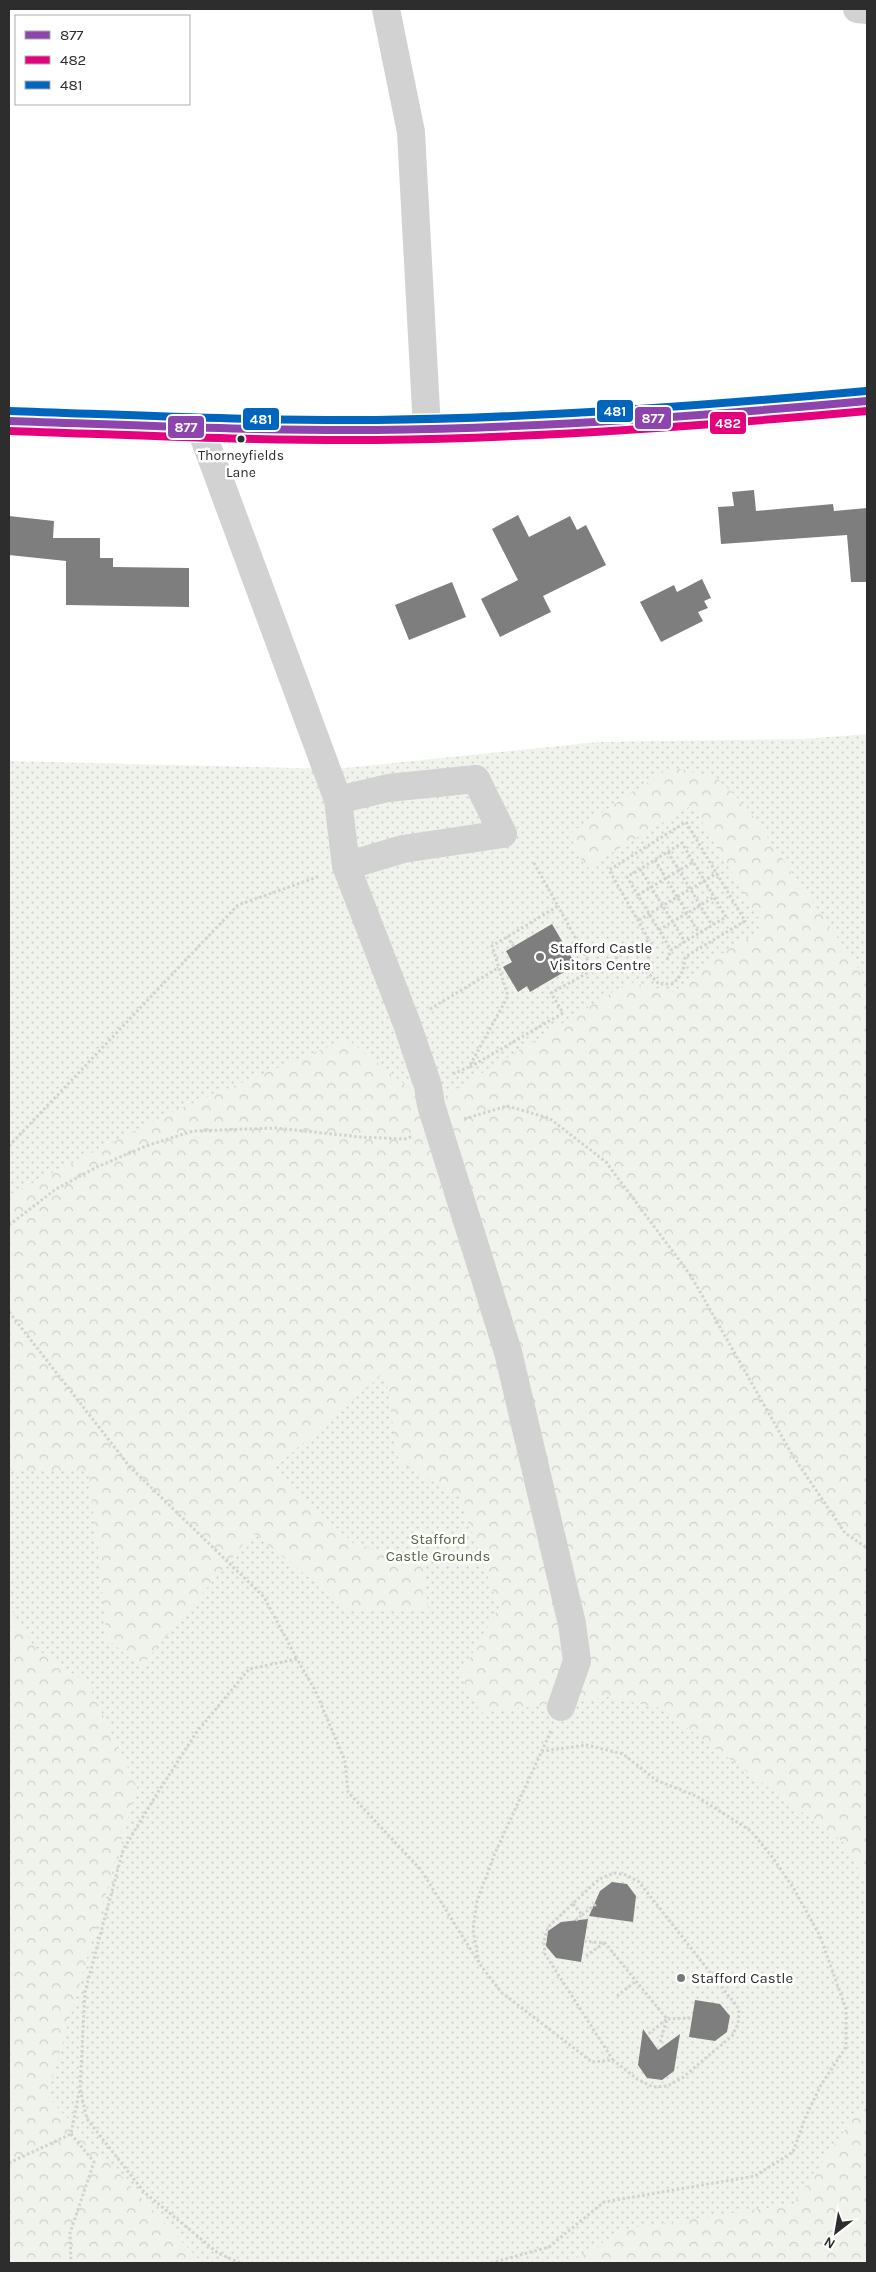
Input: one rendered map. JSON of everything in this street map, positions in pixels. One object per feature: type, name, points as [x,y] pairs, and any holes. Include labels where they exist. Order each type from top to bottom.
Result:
[{"type":"highway","points":[[9,421],[200,427],[427,429],[754,412],[867,401]]},
{"type":"street","points":[[386,9],[412,132],[427,429]]},
{"type":"street","points":[[857,9],[867,10]]},
{"type":"street","points":[[200,427],[338,800],[346,866],[407,1024],[428,1086],[431,1105],[508,1352],[572,1624],[577,1661],[561,1707]]},
{"type":"street","points":[[338,800],[388,788],[476,779],[503,834],[403,849],[346,866]]},
{"type":"path","points":[[686,822],[745,920],[685,958],[684,969],[680,978],[672,984],[659,984],[646,971],[648,958],[654,946],[639,920],[609,870],[686,822]]},
{"type":"path","points":[[667,960],[671,950],[726,917],[682,844],[627,877],[671,950]]},
{"type":"path","points":[[668,852],[712,925]]},
{"type":"path","points":[[655,860],[699,933]]},
{"type":"path","points":[[638,895],[693,862]]},
{"type":"path","points":[[534,863],[593,970]]},
{"type":"path","points":[[9,1146],[238,905],[346,866]]},
{"type":"path","points":[[640,869],[684,942]]},
{"type":"path","points":[[639,920],[717,872]]},
{"type":"path","points":[[659,930],[714,897]]},
{"type":"path","points":[[469,1067],[508,996],[492,946],[558,906]]},
{"type":"path","points":[[508,936],[514,947]]},
{"type":"path","points":[[428,1086],[469,1067],[563,1013],[551,993],[649,940]]},
{"type":"path","points":[[407,1024],[498,968]]},
{"type":"path","points":[[9,1312],[130,1467],[264,1597],[315,1690],[345,1761],[348,1792],[421,1870],[479,1963],[501,1992],[592,2062],[613,2060]]},
{"type":"path","points":[[71,2134],[80,2089],[85,1992],[123,1850],[196,1732],[248,1669],[298,1660]]},
{"type":"path","points":[[479,1963],[473,1930],[477,1901],[495,1853],[543,1751],[561,1707]]},
{"type":"path","points":[[491,2263],[549,2247],[604,2202],[756,2176],[793,2152],[806,2116],[821,2085],[846,2047],[846,2009],[820,1936],[794,1889],[750,1831],[696,1796],[656,1780],[623,1754],[587,1745],[543,1751]]},
{"type":"path","points":[[615,1873],[626,1875],[639,1882],[739,2009],[738,2024],[732,2036],[682,2078],[667,2086],[653,2087],[637,2079],[613,2060],[545,1954],[544,1941],[548,1927],[603,1877],[615,1873]]},
{"type":"path","points":[[573,1904],[582,1915]]},
{"type":"path","points":[[574,1922],[596,1904]]},
{"type":"path","points":[[584,1942],[604,1943],[667,2019]]},
{"type":"path","points":[[586,1956],[604,1943]]},
{"type":"path","points":[[617,1996],[636,1981]]},
{"type":"path","points":[[647,2034],[667,2019],[692,2018]]},
{"type":"path","points":[[660,2042],[667,2019]]},
{"type":"path","points":[[80,2089],[87,2119],[144,2192],[218,2253],[240,2263]]},
{"type":"path","points":[[9,2164],[71,2134]]},
{"type":"path","points":[[71,2134],[94,2162],[70,2233],[71,2263]]},
{"type":"green space","name":"Stafford Castle Grounds","points":[[867,734],[867,2263],[9,2263],[9,761],[335,769],[598,742],[804,739]]},
{"type":"green space","points":[[671,767],[717,778],[745,805],[867,980],[867,1884],[843,1842],[660,1708],[608,1697],[481,1713],[460,1675],[499,1607],[459,1497],[398,1461],[385,1372],[273,1469],[354,1544],[423,1561],[428,1609],[348,1609],[253,1533],[141,1667],[107,1639],[89,1471],[9,1471],[9,1195],[174,1111],[347,1039],[431,1105],[629,982],[677,993],[705,964],[764,928],[692,805],[586,868],[569,834]]},
{"type":"green space","points":[[9,1606],[35,1648],[88,1684],[137,1787],[47,2096],[202,2263],[9,2263]]},
{"type":"green space","points":[[867,2098],[867,2263],[568,2263],[626,2229],[793,2204]]},
{"type":"building","points":[[754,490],[756,511],[833,504],[834,511],[867,508],[867,582],[851,582],[847,535],[721,544],[718,507],[734,506],[732,492]]},
{"type":"building","points":[[518,515],[529,537],[570,516],[577,530],[586,525],[606,565],[543,596],[551,612],[500,637],[481,599],[518,580],[492,529]]},
{"type":"building","points":[[9,516],[54,521],[53,538],[100,538],[100,558],[113,558],[113,567],[189,568],[189,607],[66,605],[66,561],[9,555]]},
{"type":"building","points":[[702,579],[711,598],[704,601],[708,608],[698,612],[703,621],[661,642],[640,602],[674,585],[677,592]]},
{"type":"building","points":[[452,582],[466,617],[409,640],[395,605]]},
{"type":"building","name":"Stafford Castle Visitors Centre","points":[[552,924],[576,965],[530,992],[527,986],[518,992],[503,967],[512,962],[506,951]]},
{"type":"building","points":[[612,1882],[627,1884],[636,1896],[633,1922],[589,1916],[600,1891]]},
{"type":"building","points":[[588,1919],[581,1962],[556,1958],[546,1946],[548,1931],[561,1922]]},
{"type":"building","points":[[695,2000],[720,2004],[730,2016],[727,2032],[715,2041],[689,2037]]},
{"type":"building","points":[[643,2029],[658,2050],[680,2034],[674,2071],[662,2080],[647,2078],[638,2065]]},
{"type":"transit line","name":"481","points":[[9,411],[284,420],[437,419],[744,402],[866,391]]},
{"type":"transit line","name":"877","points":[[9,421],[284,430],[437,429],[745,412],[867,401]]},
{"type":"transit line","name":"482","points":[[9,431],[284,440],[437,439],[745,422],[867,411]]},
{"type":"place","name":"Thorneyfields Lane","points":[[241,439]]},
{"type":"place","name":"Stafford Castle Visitors Centre","points":[[540,957]]},
{"type":"place","name":"Stafford Castle","points":[[681,1978]]}]
